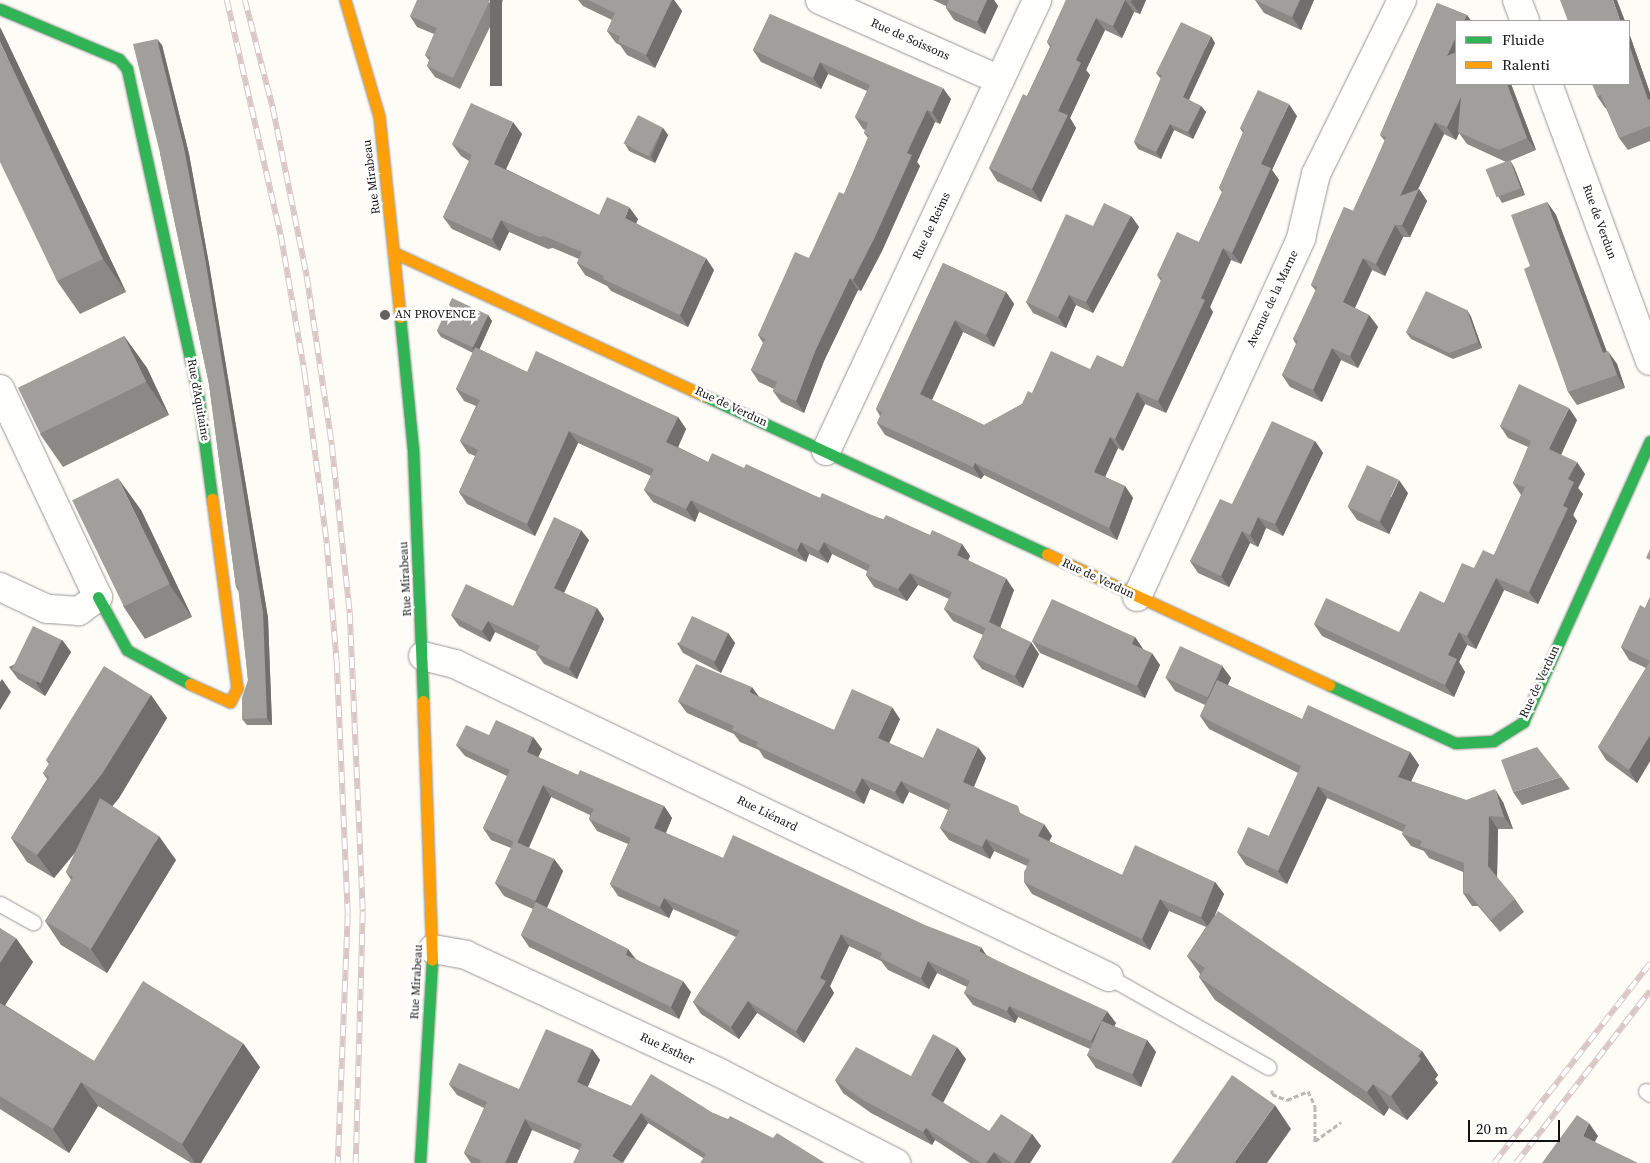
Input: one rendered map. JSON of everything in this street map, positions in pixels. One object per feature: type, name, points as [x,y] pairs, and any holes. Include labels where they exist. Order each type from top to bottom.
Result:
[{"type":"street","name":"Rue Mirabeau","points":[[345,0],[378,116],[395,253],[414,449],[433,949],[420,1163]]},
{"type":"street","name":"Rue de Soissons","points":[[820,0],[1000,80]]},
{"type":"street","name":"Rue de Reims","points":[[826,451],[1037,0]]},
{"type":"street","name":"Avenue de la Marne","points":[[1137,597],[1302,238],[1316,174],[1402,0]]},
{"type":"street","points":[[1517,0],[1525,20]]},
{"type":"street","name":"Rue d'Aquitaine","points":[[0,9],[119,59],[127,69],[198,394],[238,688],[230,702],[210,695],[127,650],[98,598],[0,388]]},
{"type":"street","name":"Rue de Verdun","points":[[1548,85],[1650,361]]},
{"type":"street","name":"Rue de Verdun","points":[[395,253],[1455,743],[1493,741],[1523,722],[1650,441]]},
{"type":"street","points":[[0,587],[47,608],[80,611],[98,598]]},
{"type":"street","name":"Rue Liénard","points":[[423,656],[455,664],[1110,977]]},
{"type":"street","name":"Rue Esther","points":[[433,949],[466,955],[492,967],[720,1073],[896,1163]]},
{"type":"lane","points":[[0,904],[33,922]]},
{"type":"lane","points":[[1110,977],[1268,1067]]},
{"type":"path","points":[[1268,1067],[1272,1094],[1287,1100],[1308,1091],[1315,1106],[1315,1142],[1341,1122]]},
{"type":"building","points":[[417,0],[490,0],[453,78],[427,66],[431,57],[425,55],[437,28],[410,16]]},
{"type":"building","points":[[588,0],[672,0],[646,55],[618,42],[620,36],[607,31],[615,13]]},
{"type":"building","points":[[949,0],[987,0],[977,22],[946,8]]},
{"type":"building","points":[[1066,0],[1125,0],[1113,26],[1096,18],[1076,60],[1081,63],[1058,111],[1068,115],[1032,189],[989,168],[1023,94],[1027,96],[1052,45],[1047,42]]},
{"type":"building","points":[[1255,0],[1300,0],[1292,17]]},
{"type":"building","points":[[1560,0],[1613,0],[1620,20],[1568,20]]},
{"type":"building","points":[[1437,3],[1467,15],[1464,20],[1455,20],[1455,39],[1447,56],[1455,52],[1455,85],[1507,85],[1527,138],[1499,150],[1458,132],[1461,97],[1447,127],[1435,122],[1400,196],[1419,189],[1402,225],[1395,225],[1376,264],[1363,258],[1343,302],[1369,315],[1350,356],[1332,348],[1313,390],[1282,375],[1298,341],[1293,339],[1317,287],[1311,285],[1344,207],[1353,211],[1386,137],[1380,135]]},
{"type":"building","points":[[770,14],[943,88],[932,112],[927,110],[907,153],[912,155],[874,239],[853,280],[850,278],[816,349],[796,401],[773,391],[777,382],[751,370],[765,339],[758,335],[795,252],[809,258],[839,192],[844,194],[869,135],[864,133],[868,123],[855,117],[870,85],[820,62],[813,78],[753,50]]},
{"type":"building","points":[[1181,22],[1211,36],[1183,97],[1201,106],[1188,132],[1170,124],[1156,152],[1134,142],[1162,75],[1156,73]]},
{"type":"building","points":[[157,39],[184,148],[205,258],[263,612],[267,718],[242,719],[242,698],[248,680],[238,586],[236,587],[209,384],[160,153],[133,44]]},
{"type":"building","points":[[0,42],[103,259],[57,281],[0,162]]},
{"type":"building","points":[[1630,48],[1648,100],[1650,99],[1650,126],[1619,138],[1601,95],[1597,96],[1592,85],[1630,85]]},
{"type":"building","points":[[1258,90],[1289,104],[1261,164],[1271,168],[1232,253],[1223,248],[1201,298],[1205,300],[1158,401],[1137,392],[1115,439],[1110,437],[1094,472],[1125,486],[1109,528],[975,463],[973,467],[877,423],[882,412],[876,409],[943,263],[1006,292],[986,335],[955,320],[920,394],[984,425],[1022,404],[1028,391],[1032,393],[1051,351],[1090,369],[1097,355],[1123,367],[1162,278],[1157,275],[1177,232],[1199,242],[1223,190],[1219,188],[1244,130],[1240,128]]},
{"type":"building","points":[[471,103],[513,122],[494,164],[599,215],[607,197],[629,207],[625,218],[706,258],[680,315],[603,279],[604,276],[577,263],[582,252],[544,236],[540,237],[501,220],[492,239],[443,217],[472,155],[452,144]]},
{"type":"building","points":[[638,115],[663,128],[648,156],[623,144]]},
{"type":"building","points":[[1510,160],[1521,188],[1496,197],[1486,169]]},
{"type":"building","points":[[1547,202],[1603,353],[1608,351],[1617,375],[1568,392],[1524,269],[1530,266],[1511,215]]},
{"type":"building","points":[[1104,203],[1131,216],[1086,302],[1069,295],[1058,317],[1026,302],[1066,214],[1093,226]]},
{"type":"building","points":[[1426,291],[1467,310],[1478,342],[1449,353],[1406,332]]},
{"type":"building","points":[[452,298],[488,315],[473,348],[437,331]]},
{"type":"building","points":[[124,336],[146,382],[40,434],[18,388]]},
{"type":"building","points":[[475,347],[527,372],[536,351],[678,417],[666,442],[708,462],[712,453],[744,468],[746,464],[820,498],[822,493],[883,520],[886,515],[930,535],[932,530],[962,544],[957,555],[1006,578],[989,622],[1031,642],[1015,676],[973,657],[986,628],[944,609],[952,592],[910,573],[898,589],[866,575],[870,565],[824,542],[819,551],[801,542],[797,550],[691,500],[686,509],[644,490],[654,469],[569,431],[527,524],[459,492],[478,450],[460,441],[480,400],[456,389]]},
{"type":"building","points":[[1519,384],[1569,408],[1549,449],[1577,462],[1568,479],[1574,482],[1563,506],[1568,508],[1529,592],[1496,578],[1467,636],[1459,632],[1448,655],[1457,659],[1445,685],[1314,624],[1326,598],[1399,632],[1420,591],[1444,603],[1462,563],[1474,568],[1483,550],[1494,555],[1525,487],[1513,483],[1531,441],[1500,426]]},
{"type":"building","points":[[1272,421],[1315,441],[1275,524],[1258,517],[1250,535],[1242,531],[1221,576],[1190,561],[1220,499],[1232,504]]},
{"type":"building","points":[[1367,465],[1399,480],[1379,521],[1348,507]]},
{"type":"building","points":[[118,478],[170,584],[124,606],[72,500]]},
{"type":"building","points":[[554,517],[581,530],[554,588],[597,608],[569,668],[536,653],[540,646],[488,621],[482,631],[451,615],[466,584],[513,606]]},
{"type":"building","points":[[1650,549],[1650,560],[1646,558]]},
{"type":"building","points":[[1650,597],[1650,661],[1621,647],[1640,605],[1645,608]]},
{"type":"building","points":[[1052,599],[1135,637],[1132,644],[1152,653],[1137,686],[1032,641]]},
{"type":"building","points":[[692,616],[728,633],[715,661],[679,644]]},
{"type":"building","points":[[33,626],[62,640],[41,683],[12,669]]},
{"type":"building","points":[[1180,646],[1223,666],[1208,698],[1165,678]]},
{"type":"building","points":[[1650,661],[1650,735],[1629,770],[1598,747]]},
{"type":"building","points":[[696,664],[752,687],[749,692],[834,730],[852,689],[892,707],[878,738],[923,758],[937,728],[978,747],[963,782],[1018,806],[1020,813],[1044,824],[1038,836],[1122,875],[1135,845],[1215,882],[1201,917],[1160,899],[1142,939],[1024,882],[1024,872],[1030,860],[986,839],[982,847],[940,828],[951,804],[901,781],[895,792],[862,778],[855,792],[756,746],[758,742],[732,730],[734,726],[678,701]]},
{"type":"building","points":[[104,666],[151,695],[102,774],[37,855],[11,838],[49,777],[43,773],[50,762],[46,760]]},
{"type":"building","points":[[1217,680],[1302,719],[1308,705],[1410,752],[1398,777],[1466,800],[1495,789],[1504,817],[1489,816],[1488,866],[1515,899],[1491,920],[1469,894],[1463,893],[1464,863],[1420,846],[1422,841],[1402,834],[1406,825],[1318,786],[1278,871],[1237,852],[1248,827],[1269,836],[1301,766],[1200,716]]},
{"type":"building","points":[[496,720],[533,737],[527,752],[578,775],[580,770],[664,806],[654,828],[723,858],[733,835],[925,925],[981,947],[979,951],[998,961],[1107,1011],[1091,1041],[1009,1006],[1007,1011],[964,993],[970,981],[928,961],[921,978],[880,958],[882,953],[841,934],[820,978],[826,981],[796,1031],[748,1001],[731,1027],[693,1002],[740,931],[664,898],[660,907],[610,884],[631,838],[589,819],[594,809],[543,785],[517,843],[483,828],[510,770],[456,745],[466,725],[489,735]]},
{"type":"building","points":[[1537,747],[1561,777],[1513,792],[1501,760]]},
{"type":"building","points":[[100,798],[159,836],[91,949],[45,921],[73,877],[66,872]]},
{"type":"building","points":[[514,841],[554,859],[535,901],[495,883]]},
{"type":"building","points":[[536,902],[628,949],[626,955],[683,981],[671,1007],[521,935]]},
{"type":"building","points":[[1218,911],[1422,1051],[1418,1056],[1421,1059],[1391,1096],[1373,1084],[1367,1092],[1199,977],[1205,968],[1187,956]]},
{"type":"building","points":[[0,928],[16,938],[0,963]]},
{"type":"building","points":[[143,981],[243,1043],[182,1144],[81,1082],[53,1129],[0,1096],[0,1003],[94,1061]]},
{"type":"building","points":[[1102,1021],[1147,1040],[1133,1074],[1088,1055]]},
{"type":"building","points":[[546,1029],[592,1049],[577,1082],[631,1106],[651,1074],[713,1113],[728,1119],[730,1116],[773,1138],[777,1133],[825,1163],[700,1163],[706,1154],[641,1113],[612,1156],[623,1163],[573,1163],[582,1144],[525,1119],[505,1163],[480,1163],[481,1160],[464,1153],[487,1102],[449,1084],[459,1063],[519,1089]]},
{"type":"building","points":[[933,1034],[957,1047],[931,1095],[989,1131],[1001,1114],[1032,1134],[1014,1163],[994,1152],[986,1163],[981,1163],[926,1128],[923,1132],[863,1100],[835,1080],[856,1047],[911,1076]]},
{"type":"building","points":[[1232,1075],[1275,1105],[1234,1163],[1171,1163]]},
{"type":"building","points":[[1577,1115],[1589,1123],[1583,1136],[1638,1163],[1542,1163]]},
{"type":"railway","points":[[227,0],[281,235],[305,374],[327,544],[337,662],[348,915],[338,1163]]},
{"type":"railway","points":[[245,0],[273,108],[307,277],[332,445],[350,613],[363,912],[356,1163]]},
{"type":"railway","points":[[1494,1163],[1650,963]]},
{"type":"railway","points":[[1516,1163],[1650,991]]},
{"type":"traffic: fast","points":[[0,9],[119,59],[127,69],[198,394],[212,499]]},
{"type":"traffic: fast","points":[[400,317],[413,449],[423,701]]},
{"type":"traffic: fast","points":[[705,396],[1047,554]]},
{"type":"traffic: fast","points":[[1329,685],[1455,743],[1493,741],[1523,722],[1650,441]]},
{"type":"traffic: fast","points":[[98,597],[127,650],[190,684]]},
{"type":"traffic: fast","points":[[420,1163],[432,960]]},
{"type":"traffic: slow","points":[[345,0],[379,116],[400,317]]},
{"type":"traffic: slow","points":[[395,253],[705,396]]},
{"type":"traffic: slow","points":[[190,684],[230,702],[237,688],[212,499]]},
{"type":"traffic: slow","points":[[1047,554],[1329,685]]},
{"type":"traffic: slow","points":[[423,701],[432,960]]},
{"type":"place","name":"AN PROVENCE","points":[[385,315]]}]
